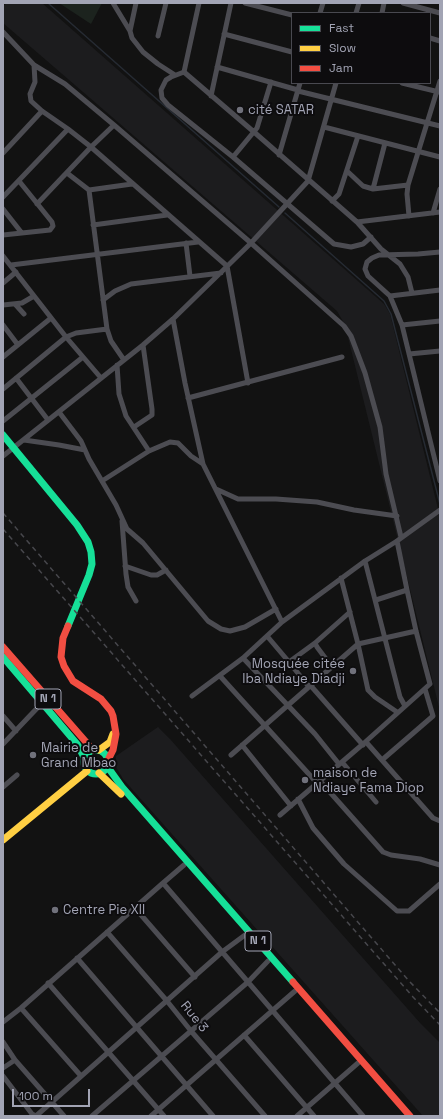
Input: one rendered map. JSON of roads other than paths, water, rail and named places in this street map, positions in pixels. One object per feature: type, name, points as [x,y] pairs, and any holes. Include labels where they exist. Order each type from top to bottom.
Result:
[{"type":"main road","points":[[3,434],[84,534],[91,552],[92,564],[86,586],[69,624],[62,646],[61,657],[64,666],[74,681],[101,699],[107,706],[113,716],[115,728],[115,741],[104,771],[92,774],[87,771],[3,840]]},
{"type":"main road","name":"N 1","points":[[3,647],[82,740],[96,750],[105,754],[108,763],[122,787],[410,1116]]},
{"type":"main road","name":"N 1","points":[[3,657],[77,744],[84,757],[83,763],[87,771]]},
{"type":"main road","points":[[84,757],[88,752],[107,745],[110,742],[115,728]]},
{"type":"main road","name":"N 1","points":[[99,773],[117,790],[184,865],[358,1063],[402,1116]]},
{"type":"street","points":[[113,3],[139,48],[158,64],[175,75]]},
{"type":"street","points":[[130,31],[136,3]]},
{"type":"street","points":[[158,36],[166,3]]},
{"type":"street","points":[[184,72],[199,3]]},
{"type":"street","points":[[212,96],[231,3]]},
{"type":"street","points":[[245,3],[291,15]]},
{"type":"street","points":[[268,9],[269,3]]},
{"type":"street","points":[[403,3],[421,11]]},
{"type":"street","points":[[3,32],[34,65],[65,84],[251,243],[336,318],[351,336],[365,373],[380,427],[386,474],[397,516],[406,590],[430,684],[280,815]]},
{"type":"street","points":[[224,34],[291,52]]},
{"type":"street","points":[[34,65],[35,82],[30,94],[31,101],[42,111],[91,147],[227,266],[248,383]]},
{"type":"street","points":[[217,67],[332,99],[440,126]]},
{"type":"street","points":[[184,72],[166,80],[163,84],[161,90],[162,98],[168,105],[233,157],[334,244],[351,247],[363,244],[371,237]]},
{"type":"street","points":[[184,72],[357,222],[387,254],[400,264],[408,277],[412,293]]},
{"type":"street","points":[[409,216],[407,194],[408,185],[438,92],[440,81]]},
{"type":"street","points":[[233,157],[257,128],[271,82]]},
{"type":"street","points":[[279,155],[300,84]]},
{"type":"street","points":[[3,456],[143,345],[173,319],[251,243],[308,181],[336,84]]},
{"type":"street","points":[[414,84],[438,92]]},
{"type":"street","points":[[3,153],[42,111]]},
{"type":"street","points":[[36,204],[91,147],[114,126]]},
{"type":"street","points":[[324,127],[440,157]]},
{"type":"street","points":[[3,197],[68,129]]},
{"type":"street","points":[[332,201],[339,194],[358,136]]},
{"type":"street","points":[[374,189],[385,143]]},
{"type":"street","points":[[347,171],[363,186],[374,189],[408,185]]},
{"type":"street","points":[[67,173],[90,190],[132,184]]},
{"type":"street","points":[[3,235],[50,230],[53,226],[52,222],[19,181]]},
{"type":"street","points":[[433,213],[440,189]]},
{"type":"street","points":[[90,190],[93,225],[107,329],[112,341],[124,360]]},
{"type":"street","points":[[3,209],[21,232]]},
{"type":"street","points":[[357,222],[440,212]]},
{"type":"street","points":[[93,225],[167,215]]},
{"type":"street","points":[[11,265],[198,242]]},
{"type":"street","points":[[186,243],[190,276]]},
{"type":"street","points":[[440,252],[387,254],[372,258],[367,262],[365,269],[368,276],[390,296],[402,325],[438,465],[440,481]]},
{"type":"street","points":[[3,256],[82,357],[101,378]]},
{"type":"street","points":[[3,283],[16,272]]},
{"type":"street","points":[[103,300],[115,291],[131,284],[221,272]]},
{"type":"street","points":[[390,296],[440,290]]},
{"type":"street","points":[[3,305],[15,304],[28,300],[34,296]]},
{"type":"street","points":[[15,304],[24,314]]},
{"type":"street","points":[[3,357],[51,318]]},
{"type":"street","points":[[173,319],[188,398],[203,464],[282,622]]},
{"type":"street","points":[[402,325],[440,321]]},
{"type":"street","points":[[3,326],[18,345]]},
{"type":"street","points":[[3,388],[66,337],[76,333],[107,329]]},
{"type":"street","points":[[134,427],[152,415],[143,345]]},
{"type":"street","points":[[409,354],[440,351]]},
{"type":"street","points":[[3,421],[82,357]]},
{"type":"street","points":[[188,398],[342,357]]},
{"type":"street","points":[[117,365],[119,394],[126,416],[149,451]]},
{"type":"street","points":[[16,378],[48,420]]},
{"type":"street","points":[[58,412],[78,436],[116,505],[127,529],[143,543],[208,621],[221,629],[230,632],[245,627],[276,609]]},
{"type":"street","points":[[24,440],[58,444],[85,450]]},
{"type":"street","points":[[102,481],[149,451],[170,442],[178,443],[191,456],[203,464]]},
{"type":"street","points":[[216,489],[234,498],[317,502],[354,510],[397,516]]},
{"type":"street","points":[[223,503],[234,498]]},
{"type":"street","points":[[192,696],[243,658],[282,622],[341,578],[440,510]]},
{"type":"street","points":[[122,520],[128,587],[136,601]]},
{"type":"street","points":[[365,561],[400,697],[405,706]]},
{"type":"street","points":[[125,566],[151,575],[157,575],[166,570]]},
{"type":"street","points":[[341,578],[368,690],[375,697],[397,712]]},
{"type":"street","points":[[376,600],[406,590]]},
{"type":"street","points":[[289,662],[315,643],[350,612]]},
{"type":"street","points":[[231,755],[358,644],[416,631]]},
{"type":"street","points":[[267,636],[310,686],[382,760],[433,818],[440,821]]},
{"type":"street","points":[[315,643],[332,667]]},
{"type":"street","points":[[243,658],[315,734],[376,802]]},
{"type":"street","points":[[220,676],[383,852],[391,855],[420,859],[440,865]]},
{"type":"street","points":[[382,760],[433,716],[425,689]]},
{"type":"street","points":[[3,744],[42,704]]},
{"type":"street","points":[[3,716],[16,730]]},
{"type":"street","points":[[242,745],[291,806]]},
{"type":"street","points":[[3,787],[17,775]]},
{"type":"street","points":[[298,799],[313,828],[344,864],[397,911],[409,912],[440,884]]},
{"type":"street","points":[[3,1022],[21,1008],[184,865]]},
{"type":"street","points":[[163,882],[363,1116]]},
{"type":"street","points":[[135,908],[195,977]]},
{"type":"street","name":"Rue 3","points":[[107,932],[167,1001],[191,1032],[265,1116]]},
{"type":"street","points":[[3,1076],[33,1116],[36,1116],[222,952],[245,935]]},
{"type":"street","points":[[77,958],[213,1116]]},
{"type":"street","points":[[92,1116],[248,982],[268,961]]},
{"type":"street","points":[[48,983],[164,1116]]},
{"type":"street","points":[[150,1116],[295,991]]},
{"type":"street","points":[[21,1008],[81,1076]]},
{"type":"street","points":[[244,1035],[314,1116]]},
{"type":"street","points":[[3,1042],[15,1060],[64,1116]]},
{"type":"street","points":[[3,1068],[15,1060]]},
{"type":"street","points":[[296,1116],[358,1063]]},
{"type":"waterway","points":[[48,3],[279,207]]},
{"type":"waterway","points":[[285,213],[384,301],[391,314],[440,504]]},
{"type":"railway","points":[[3,513],[409,981],[440,1013]]},
{"type":"railway","points":[[3,529],[413,997],[440,1025]]},
{"type":"place","name":"cité SATAR","points":[[240,110]]},
{"type":"place","name":"Mosquée citée Iba Ndiaye Diadji","points":[[353,671]]},
{"type":"place","name":"Mairie de Grand Mbao","points":[[33,755]]},
{"type":"place","name":"maison de Ndiaye Fama Diop","points":[[305,780]]},
{"type":"place","name":"Centre Pie XII","points":[[55,910]]}]
